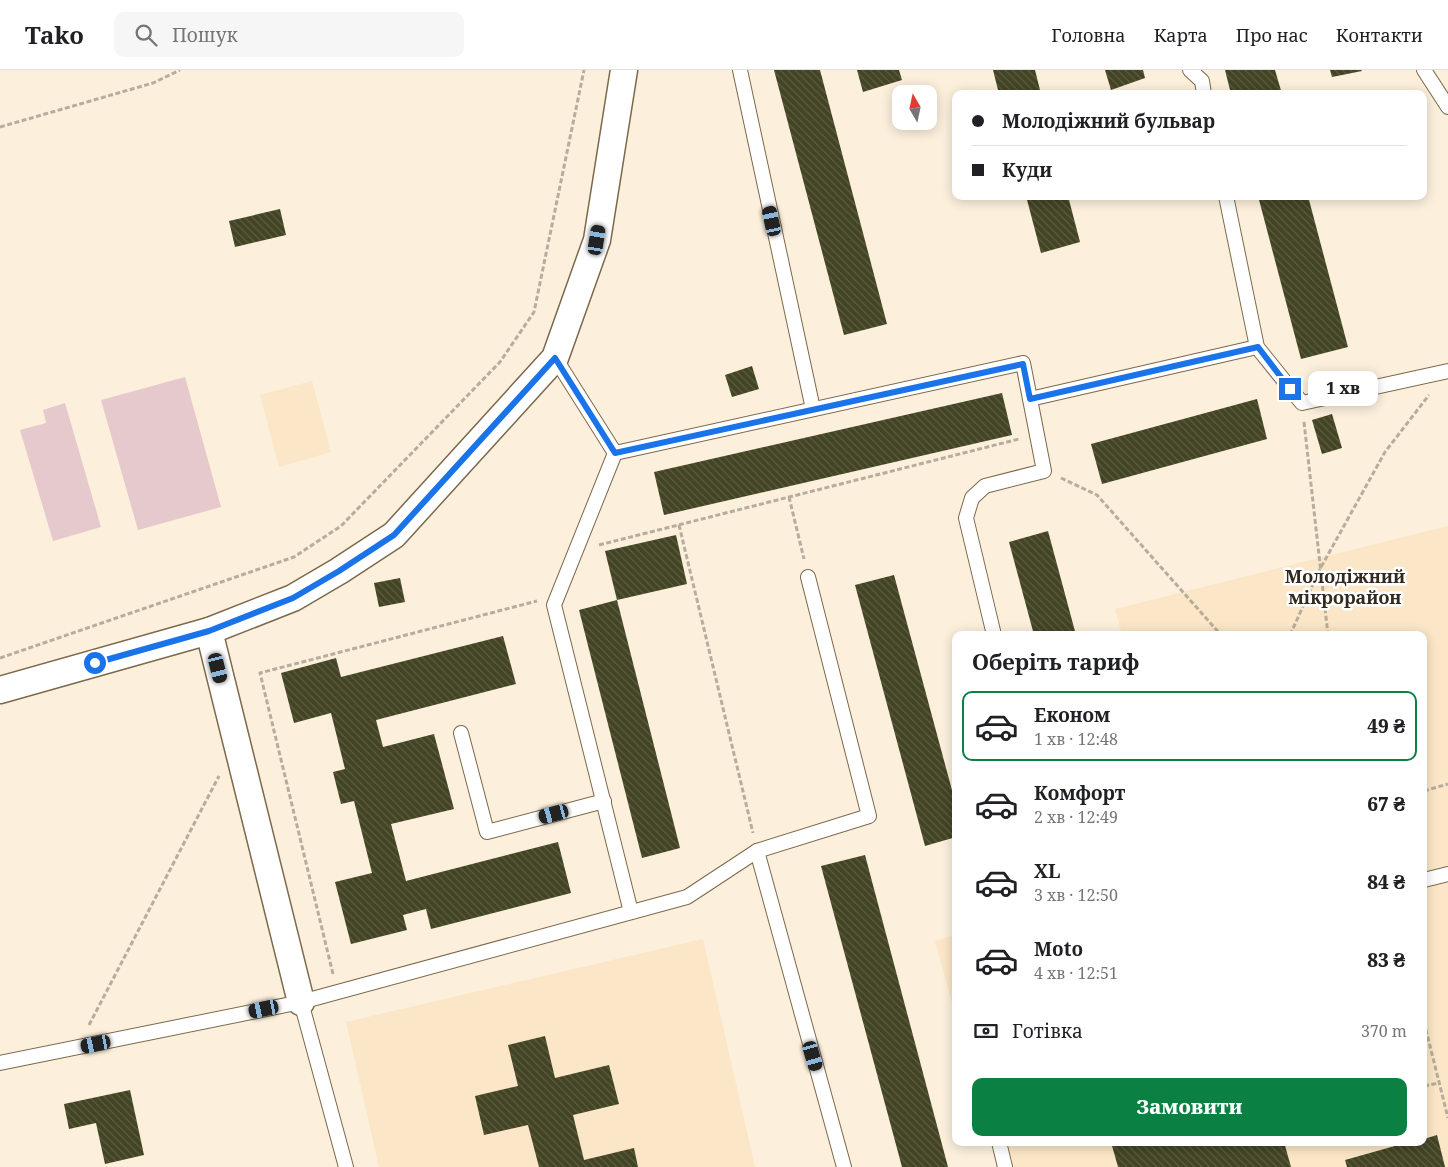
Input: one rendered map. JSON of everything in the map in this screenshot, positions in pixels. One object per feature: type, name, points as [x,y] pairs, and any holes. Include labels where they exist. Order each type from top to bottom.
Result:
[{"type":"street","points":[[0,690],[209,631],[293,598],[394,535],[555,358],[597,240],[624,70]]},
{"type":"street","points":[[209,631],[301,1002]]},
{"type":"lane","points":[[740,70],[813,409]]},
{"type":"lane","points":[[1190,70],[1202,81],[1203,90]]},
{"type":"lane","points":[[1424,70],[1448,107]]},
{"type":"lane","points":[[1227,200],[1258,347],[1302,403],[1448,371]]},
{"type":"lane","points":[[1030,399],[1258,347]]},
{"type":"lane","points":[[555,358],[615,453]]},
{"type":"lane","points":[[615,453],[1023,364],[1044,471],[985,486],[972,498],[966,518],[993,631]]},
{"type":"lane","points":[[615,453],[554,605],[631,912]]},
{"type":"lane","points":[[0,1063],[301,1002],[688,896],[757,851],[869,816],[808,577]]},
{"type":"lane","points":[[461,733],[487,832],[604,801]]},
{"type":"lane","points":[[757,851],[844,1167]]},
{"type":"lane","points":[[1427,879],[1448,874]]},
{"type":"lane","points":[[301,1002],[346,1167]]},
{"type":"lane","points":[[1000,1146],[1005,1167]]},
{"type":"path","points":[[0,127],[153,83],[180,70]]},
{"type":"path","points":[[0,658],[294,557],[341,526],[500,362],[534,312],[584,70]]},
{"type":"path","points":[[1292,631],[1320,569],[1385,452],[1448,371]]},
{"type":"path","points":[[1302,403],[1328,631]]},
{"type":"path","points":[[576,551],[1037,435]]},
{"type":"path","points":[[1044,471],[1097,494],[1217,631]]},
{"type":"path","points":[[790,497],[808,577]]},
{"type":"path","points":[[679,525],[757,851]]},
{"type":"path","points":[[338,992],[260,673],[558,595]]},
{"type":"path","points":[[77,1048],[236,742]]},
{"type":"path","points":[[1427,790],[1448,784]]},
{"type":"path","points":[[1427,1034],[1448,1118]]},
{"type":"path","points":[[1427,1085],[1439,1083]]},
{"type":"shaded area","points":[[185,377],[221,507],[138,530],[101,400]]},
{"type":"shaded area","points":[[312,381],[331,452],[279,467],[260,395]]},
{"type":"shaded area","points":[[65,403],[101,527],[53,541],[20,430],[46,423],[43,410]]},
{"type":"shaded area","points":[[1448,526],[1448,1167],[998,1167],[992,1146],[1427,1146],[1427,631],[1121,631],[1115,609]]},
{"type":"shaded area","points":[[952,936],[952,1003],[935,941]]},
{"type":"shaded area","points":[[703,939],[755,1167],[379,1167],[346,1022]]},
{"type":"building","points":[[774,70],[820,70],[887,324],[844,335]]},
{"type":"building","points":[[857,70],[899,70],[902,80],[863,92]]},
{"type":"building","points":[[993,70],[1035,70],[1040,90],[998,90]]},
{"type":"building","points":[[1105,70],[1143,70],[1145,78],[1111,90]]},
{"type":"building","points":[[1225,70],[1275,70],[1281,90],[1230,90]]},
{"type":"building","points":[[1330,70],[1361,70],[1362,71],[1332,77]]},
{"type":"building","points":[[1027,200],[1069,200],[1080,242],[1041,253]]},
{"type":"building","points":[[1259,200],[1309,200],[1348,347],[1301,359]]},
{"type":"building","points":[[280,209],[286,235],[235,247],[229,221]]},
{"type":"building","points":[[752,366],[759,389],[732,397],[725,375]]},
{"type":"building","points":[[1002,393],[1012,435],[664,515],[654,472]]},
{"type":"building","points":[[1257,399],[1267,439],[1102,484],[1091,444]]},
{"type":"building","points":[[1332,414],[1342,448],[1322,454],[1312,420]]},
{"type":"building","points":[[1048,531],[1075,631],[1033,631],[1009,542]]},
{"type":"building","points":[[676,535],[687,584],[617,600],[605,551]]},
{"type":"building","points":[[894,575],[952,790],[952,838],[925,846],[855,585]]},
{"type":"building","points":[[400,578],[405,602],[379,607],[374,583]]},
{"type":"building","points":[[617,600],[680,848],[642,858],[579,610]]},
{"type":"building","points":[[503,636],[516,684],[376,720],[383,747],[434,734],[454,809],[391,824],[406,881],[558,842],[571,893],[431,929],[426,909],[403,915],[407,930],[351,944],[335,882],[372,873],[354,801],[341,804],[333,772],[345,769],[331,713],[294,723],[281,673],[336,658],[341,677]]},
{"type":"building","points":[[865,855],[948,1167],[902,1167],[821,866]]},
{"type":"building","points":[[545,1036],[555,1078],[609,1065],[619,1104],[573,1115],[584,1160],[634,1148],[638,1167],[539,1167],[528,1125],[484,1135],[475,1096],[518,1086],[508,1045]]},
{"type":"building","points":[[130,1090],[144,1155],[105,1164],[96,1123],[69,1129],[64,1104]]},
{"type":"building","points":[[1437,1135],[1445,1167],[1347,1167],[1345,1160],[1395,1146],[1427,1146],[1427,1138]]},
{"type":"building","points":[[1112,1146],[1285,1146],[1291,1167],[1118,1167]]},
{"type":"district","name":"Молодіжний мікрорайон","points":[[1345,586]]},
{"type":"route","points":[[95,663],[209,631],[293,598],[394,535],[555,358],[615,453],[1023,364],[1030,399],[1258,347],[1290,389]]}]
